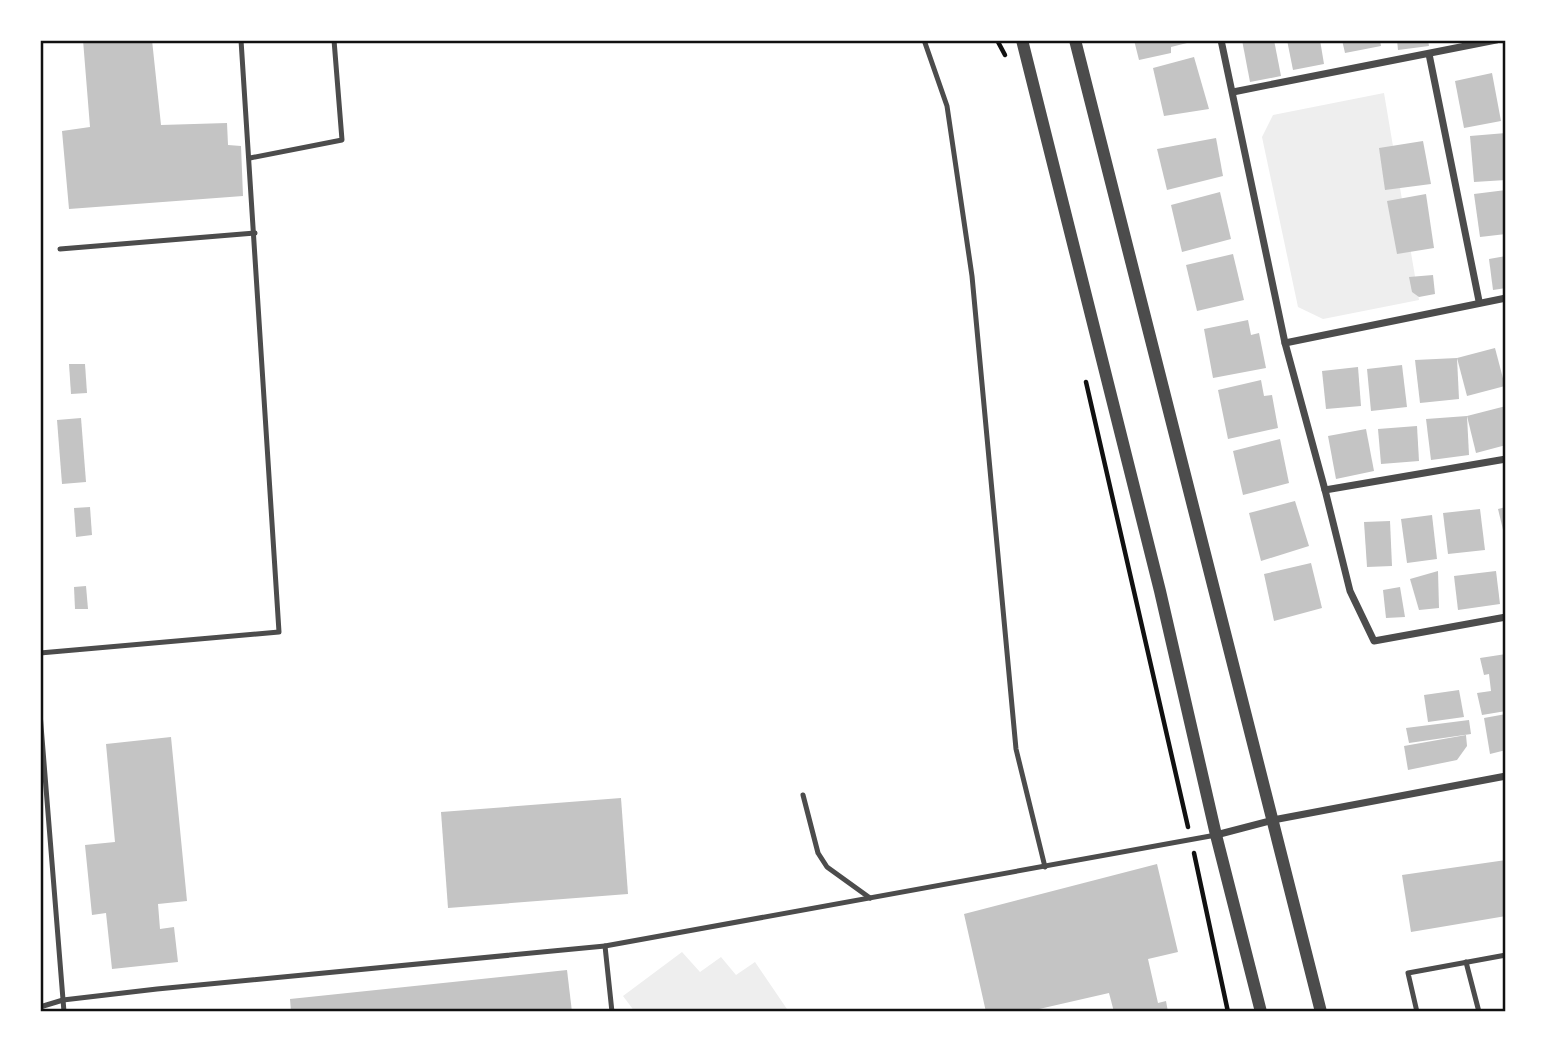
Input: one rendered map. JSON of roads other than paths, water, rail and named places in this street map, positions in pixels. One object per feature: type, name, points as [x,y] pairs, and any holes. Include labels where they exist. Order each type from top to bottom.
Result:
[{"type":"street","points":[[1022,40],[1160,591],[1216,835],[1261,1012]]},
{"type":"street","points":[[1075,40],[1321,1012]]},
{"type":"street","points":[[1222,40],[1285,343],[1350,591],[1374,641],[1506,618]]},
{"type":"street","points":[[1233,92],[1496,40]]},
{"type":"street","points":[[1429,54],[1479,302]]},
{"type":"street","points":[[1285,343],[1506,298]]},
{"type":"street","points":[[1325,490],[1506,459]]},
{"type":"street","points":[[1216,835],[1273,820],[1506,776]]},
{"type":"lane","points":[[40,653],[279,632],[241,40]]},
{"type":"lane","points":[[250,158],[342,141],[334,40]]},
{"type":"lane","points":[[923,40],[947,106],[972,276],[1016,749],[1045,867]]},
{"type":"lane","points":[[60,249],[255,233]]},
{"type":"lane","points":[[40,713],[64,1012]]},
{"type":"lane","points":[[803,795],[818,853],[827,867],[870,898]]},
{"type":"lane","points":[[40,1007],[63,1000],[157,989],[605,946],[1216,835]]},
{"type":"lane","points":[[605,946],[612,1012]]},
{"type":"lane","points":[[1417,1012],[1408,973],[1506,955]]},
{"type":"lane","points":[[1466,962],[1479,1012]]}]
